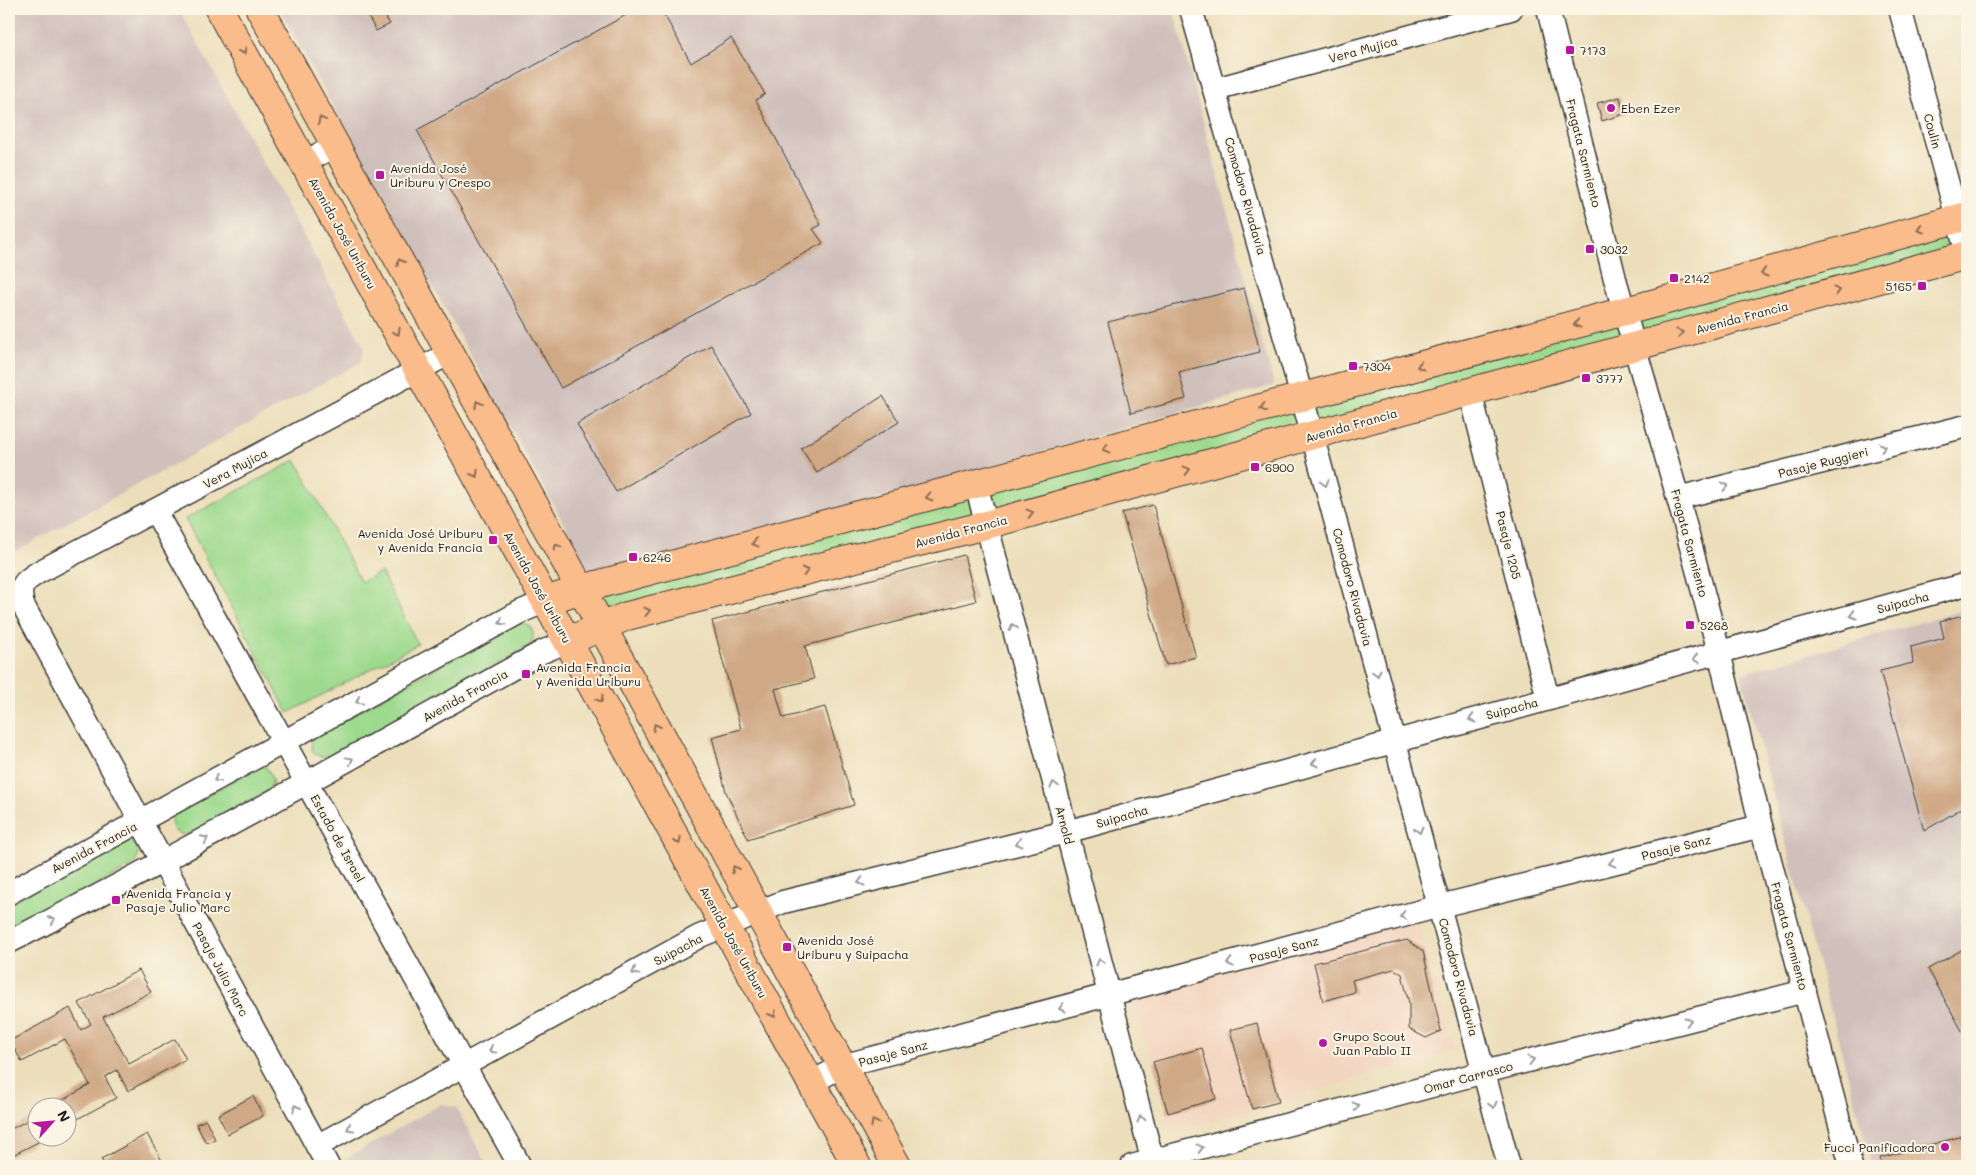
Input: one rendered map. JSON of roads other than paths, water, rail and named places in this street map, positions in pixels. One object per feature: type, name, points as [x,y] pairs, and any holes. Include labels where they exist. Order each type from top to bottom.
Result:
[{"type":"main road","name":"Avenida José Uriburu","points":[[219,9],[857,1166]]},
{"type":"main road","points":[[260,9],[897,1166]]},
{"type":"main road","name":"Avenida Francia","points":[[546,601],[581,589],[1624,311],[1962,218]]},
{"type":"main road","name":"Avenida Francia","points":[[568,641],[628,616],[986,525],[1967,254]]},
{"type":"street","name":"Comodoro Rivadavia","points":[[1191,9],[1302,397],[1509,1166]]},
{"type":"street","name":"Vera Mujíca","points":[[1215,89],[1511,9]]},
{"type":"street","name":"Fragata Sarmiento","points":[[1548,9],[1633,346],[1678,498],[1719,652],[1761,826],[1805,991],[1845,1165]]},
{"type":"street","name":"Coulin","points":[[1900,9],[1962,218],[1967,254]]},
{"type":"street","points":[[304,163],[335,146]]},
{"type":"street","name":"Vera Mujíca","points":[[21,586],[39,572],[450,353]]},
{"type":"street","name":"Pasaje 1205","points":[[1470,391],[1548,698]]},
{"type":"street","name":"Pasaje Ruggieri","points":[[1678,498],[1967,426]]},
{"type":"street","name":"Arnold","points":[[976,484],[1109,996],[1146,1164]]},
{"type":"street","name":"Estado de Israel","points":[[155,510],[520,1166]]},
{"type":"street","name":"Suipacha","points":[[317,1146],[700,936],[783,902],[1066,832],[1967,584]]},
{"type":"street","name":"Pasaje Julio Marc","points":[[21,586],[20,594],[23,605],[328,1166]]},
{"type":"street","name":"Avenida Francia","points":[[9,893],[520,612],[546,601]]},
{"type":"street","name":"Avenida Francia","points":[[9,942],[162,862],[542,652],[568,641]]},
{"type":"street","name":"Pasaje Sanz","points":[[811,1083],[842,1066],[1440,906],[1761,826]]},
{"type":"street","name":"Omar Carrasco","points":[[1146,1164],[1484,1072],[1805,991]]},
{"type":"place","name":"7173","points":[[1570,50]]},
{"type":"place","name":"Eben Ezer","points":[[1611,108]]},
{"type":"place","name":"Avenida José Uriburu y Crespo","points":[[380,175]]},
{"type":"place","name":"3032","points":[[1590,249]]},
{"type":"place","name":"2142","points":[[1674,278]]},
{"type":"place","name":"5165","points":[[1922,286]]},
{"type":"place","name":"7304","points":[[1353,366]]},
{"type":"place","name":"3777","points":[[1586,378]]},
{"type":"place","name":"6900","points":[[1255,467]]},
{"type":"place","name":"Avenida José Uriburu y Avenida Francia","points":[[493,540]]},
{"type":"place","name":"6246","points":[[633,557]]},
{"type":"place","name":"5268","points":[[1690,625]]},
{"type":"place","name":"Avenida Francia y Avenida Uriburu","points":[[526,674]]},
{"type":"place","name":"Avenida Francia y Pasaje Julio Marc","points":[[116,900]]},
{"type":"place","name":"Avenida José Uriburu y Suipacha","points":[[787,947]]},
{"type":"place","name":"Grupo Scout Juan Pablo II","points":[[1323,1043]]},
{"type":"place","name":"Fucci Panificadora","points":[[1945,1147]]}]
